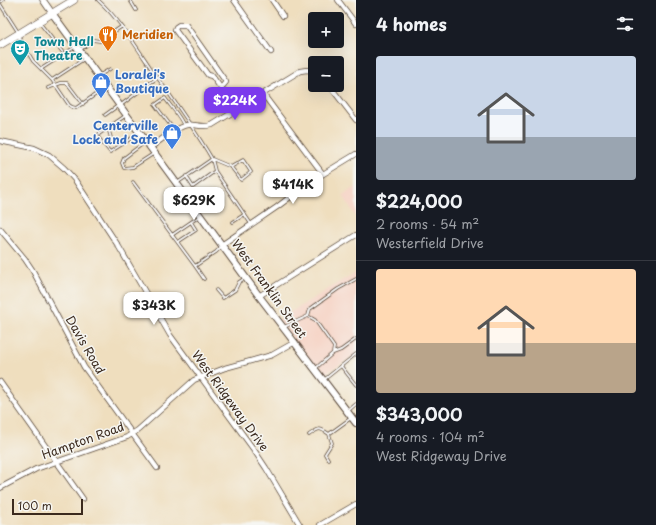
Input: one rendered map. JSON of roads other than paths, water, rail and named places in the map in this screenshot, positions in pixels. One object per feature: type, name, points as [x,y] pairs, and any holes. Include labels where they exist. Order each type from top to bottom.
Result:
[{"type":"main road","points":[[0,45],[74,0]]},
{"type":"main road","name":"West Franklin Street","points":[[52,13],[223,244],[259,296],[354,420]]},
{"type":"street","points":[[43,0],[52,13]]},
{"type":"street","points":[[234,0],[271,52]]},
{"type":"street","points":[[272,0],[283,16]]},
{"type":"street","points":[[339,1],[356,24]]},
{"type":"street","points":[[221,88],[226,82],[186,25],[179,25],[176,27],[176,30],[208,75],[212,76],[237,110]]},
{"type":"street","points":[[151,147],[184,126],[191,125],[207,127],[300,71],[308,70]]},
{"type":"street","points":[[334,92],[356,120]]},
{"type":"street","points":[[263,94],[323,174]]},
{"type":"street","name":"West Ridgeway Drive","points":[[1,142],[34,148],[49,155],[75,180],[119,247],[159,319],[266,468],[300,525]]},
{"type":"street","points":[[223,244],[323,174],[356,154]]},
{"type":"street","name":"Davis Road","points":[[0,229],[25,259],[84,367],[157,468]]},
{"type":"street","points":[[259,296],[356,235]]},
{"type":"street","name":"Hampton Road","points":[[0,488],[24,474],[132,434],[194,380],[225,368],[272,355],[294,342]]},
{"type":"street","points":[[0,382],[84,499]]},
{"type":"street","points":[[320,525],[356,504]]},
{"type":"lane","points":[[3,0],[0,3],[33,61],[52,80],[69,105],[76,108],[107,87]]},
{"type":"lane","points":[[98,0],[109,10],[191,125],[212,159],[215,171],[252,224]]},
{"type":"lane","points":[[130,0],[136,10]]},
{"type":"lane","points":[[39,21],[64,54]]},
{"type":"lane","points":[[41,69],[64,54],[93,40],[100,41],[121,27]]},
{"type":"lane","points":[[52,80],[86,58]]},
{"type":"lane","points":[[99,76],[110,69]]},
{"type":"lane","points":[[105,115],[158,78]]},
{"type":"lane","points":[[48,88],[64,82],[67,83],[83,104]]},
{"type":"lane","points":[[174,131],[155,105],[165,98],[178,118],[182,120],[184,126]]},
{"type":"lane","points":[[128,115],[97,136],[108,151],[111,152],[140,132]]},
{"type":"lane","points":[[103,144],[111,138],[108,128]]},
{"type":"lane","points":[[147,141],[124,158],[122,163],[124,168],[133,167],[155,153]]},
{"type":"lane","points":[[212,159],[231,167],[241,180],[251,172],[243,160],[231,167]]},
{"type":"lane","points":[[177,183],[212,159]]},
{"type":"lane","points":[[186,176],[193,187],[215,171]]},
{"type":"lane","points":[[133,182],[204,279]]},
{"type":"lane","points":[[233,222],[245,214]]},
{"type":"lane","points":[[172,234],[201,215]]},
{"type":"lane","points":[[178,242],[196,230],[191,222]]},
{"type":"lane","points":[[195,266],[216,252],[223,244]]},
{"type":"lane","points":[[216,290],[223,298],[234,290],[239,282],[246,277]]},
{"type":"lane","points":[[284,327],[308,316],[310,309],[338,289],[356,279]]},
{"type":"lane","points":[[308,316],[315,320],[334,347],[333,353]]},
{"type":"lane","points":[[315,369],[333,353],[341,350],[356,339]]},
{"type":"lane","points":[[324,380],[356,354]]},
{"type":"lane","points":[[341,366],[356,385]]},
{"type":"lane","points":[[347,411],[356,404]]},
{"type":"lane","points":[[329,434],[354,420]]},
{"type":"lane","points":[[309,435],[318,429],[322,429],[329,434],[332,443],[325,454],[328,459]]},
{"type":"place","name":"Meridien","points":[[108,52]]},
{"type":"place","name":"Town Hall Theatre","points":[[20,66]]},
{"type":"place","name":"Loralei's Boutique","points":[[101,99]]},
{"type":"place","name":"Centerville Lock and Safe","points":[[172,150]]}]
